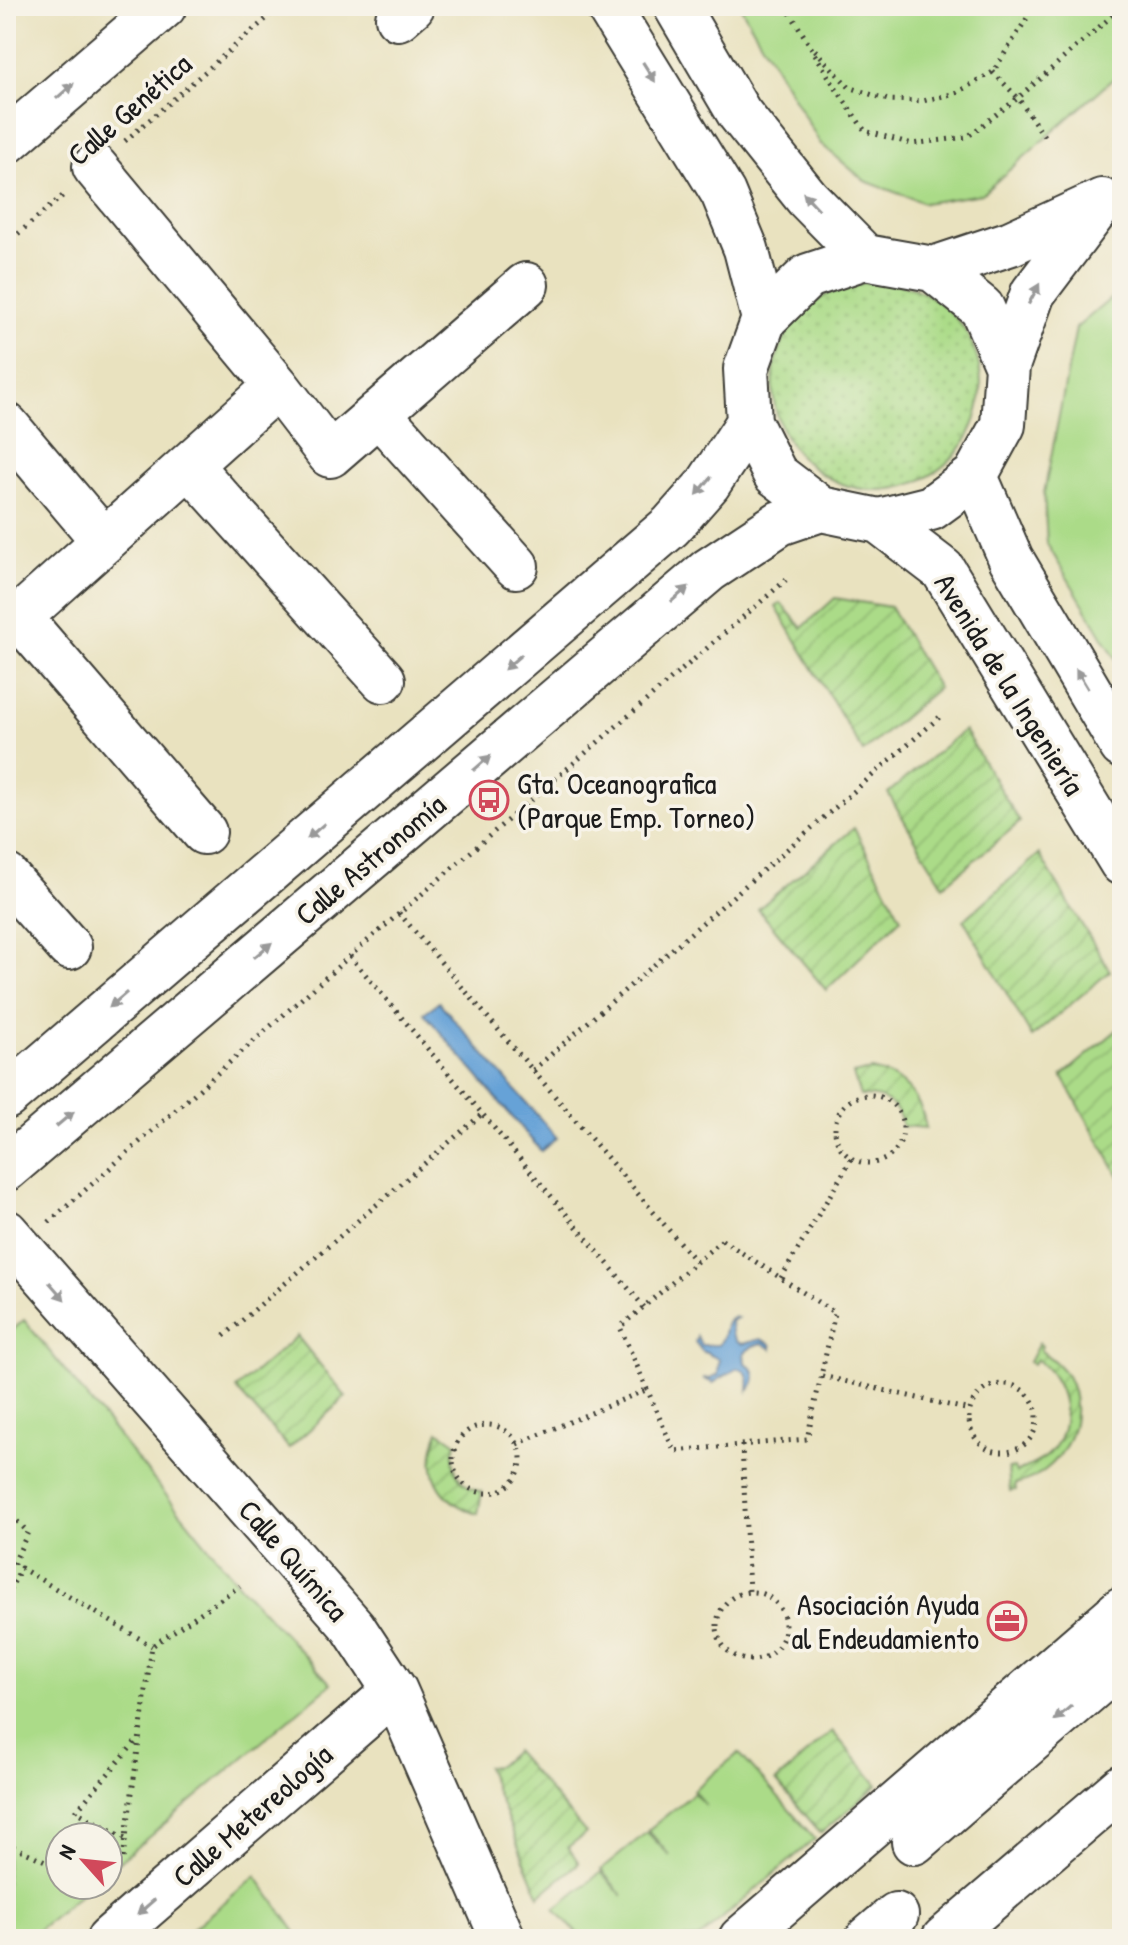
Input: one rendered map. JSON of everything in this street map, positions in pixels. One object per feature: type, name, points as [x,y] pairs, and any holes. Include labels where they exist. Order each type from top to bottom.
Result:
[{"type":"street","points":[[6,142],[164,6]]},
{"type":"street","points":[[608,6],[723,193],[746,249],[764,319]]},
{"type":"street","points":[[676,6],[739,113],[807,198],[865,257]]},
{"type":"street","points":[[95,167],[277,386],[330,455],[526,285]]},
{"type":"street","points":[[1112,193],[1033,293],[1007,366],[1003,425],[975,476],[931,508],[879,521],[821,509],[775,474],[749,422],[746,369],[764,319],[808,276],[865,257],[933,269],[1011,243],[1112,193]]},
{"type":"street","points":[[933,269],[982,308],[1007,366]]},
{"type":"street","points":[[204,832],[13,623],[277,386]]},
{"type":"street","points":[[378,413],[516,566]]},
{"type":"street","name":"Calle Astronomía","points":[[6,1097],[671,526],[708,484],[749,422]]},
{"type":"street","points":[[6,425],[104,541]]},
{"type":"street","points":[[189,465],[383,680]]},
{"type":"street","name":"Avenida de la Ingeniería","points":[[975,476],[1011,559],[1122,746]]},
{"type":"street","name":"Calle Astronomía","points":[[6,1169],[709,570],[780,523],[821,509]]},
{"type":"street","name":"Avenida de la Ingeniería","points":[[879,521],[943,570],[1122,863]]},
{"type":"street","points":[[6,876],[69,947]]},
{"type":"street","name":"Calle Química","points":[[13,1240],[353,1627],[395,1691],[503,1939]]},
{"type":"street","points":[[741,1939],[1122,1609]]},
{"type":"street","points":[[914,1842],[1122,1662]]},
{"type":"street","name":"Calle Metereología","points":[[109,1939],[395,1691]]},
{"type":"street","points":[[944,1939],[1122,1787]]},
{"type":"path","name":"Calle Genética","points":[[6,244],[281,6]]},
{"type":"path","points":[[786,6],[811,46],[849,87],[888,100],[923,101],[956,93],[993,72],[1029,15],[1031,6]]},
{"type":"path","points":[[786,6],[865,131],[912,144],[967,137],[1018,98],[1122,7]]},
{"type":"path","points":[[993,72],[1018,98],[1046,139]]},
{"type":"path","points":[[13,1240],[350,956],[786,580]]},
{"type":"path","points":[[533,1070],[943,714]]},
{"type":"path","points":[[399,913],[696,1262]]},
{"type":"path","points":[[350,956],[644,1307]]},
{"type":"path","points":[[875,1095],[887,1100],[903,1121],[899,1145],[881,1161],[869,1164],[852,1158],[837,1141],[834,1127],[838,1113],[848,1102],[860,1096],[875,1095]]},
{"type":"path","points":[[224,1336],[482,1114]]},
{"type":"path","points":[[781,1278],[852,1158]]},
{"type":"path","points":[[722,1240],[781,1278],[835,1313],[807,1439],[674,1451],[620,1327],[722,1240]]},
{"type":"path","points":[[822,1376],[970,1410]]},
{"type":"path","points":[[994,1384],[1008,1384],[1022,1389],[1037,1410],[1034,1434],[1015,1449],[1003,1452],[989,1449],[978,1441],[971,1429],[970,1410],[981,1391],[994,1384]]},
{"type":"path","points":[[517,1444],[648,1389]]},
{"type":"path","points":[[492,1424],[505,1429],[517,1444],[520,1463],[517,1475],[509,1485],[498,1491],[486,1493],[473,1490],[461,1482],[454,1470],[452,1456],[456,1443],[465,1432],[478,1425],[492,1424]]},
{"type":"path","points":[[741,1445],[749,1592]]},
{"type":"path","points":[[6,1510],[28,1532],[9,1564],[21,1568],[152,1646]]},
{"type":"path","points":[[6,1597],[21,1568]]},
{"type":"path","points":[[124,1848],[152,1646],[240,1586]]},
{"type":"path","points":[[749,1592],[769,1596],[784,1618],[781,1642],[773,1652],[750,1660],[737,1657],[725,1649],[718,1637],[716,1623],[720,1610],[729,1599],[749,1592]]},
{"type":"path","points":[[125,1838],[76,1811],[139,1737]]},
{"type":"path","points":[[6,1843],[44,1861]]},
{"type":"green space","points":[[740,6],[1122,6],[1122,71],[982,194],[924,203],[865,181],[820,143]]},
{"type":"green space","points":[[877,282],[917,290],[951,312],[973,346],[981,386],[973,426],[951,460],[917,482],[877,490],[837,482],[803,460],[781,426],[773,386],[781,346],[803,312],[837,290]]},
{"type":"green space","points":[[1122,289],[1122,669],[1047,544],[1044,493],[1076,328]]},
{"type":"green space","points":[[835,598],[890,607],[938,688],[863,752],[776,607],[781,603],[802,628]]},
{"type":"green space","points":[[964,730],[1020,822],[943,886],[888,793]]},
{"type":"green space","points":[[854,828],[901,918],[826,990],[758,909]]},
{"type":"green space","points":[[1039,854],[1110,971],[1032,1037],[964,920]]},
{"type":"green space","points":[[1122,1026],[1122,1181],[1062,1076]]},
{"type":"green space","points":[[871,1070],[892,1077],[909,1089],[920,1106],[926,1128],[902,1126],[897,1111],[888,1102],[860,1096],[853,1074]]},
{"type":"green space","points":[[24,1320],[240,1586],[331,1684],[124,1858],[124,1821],[44,1821],[44,1901],[72,1901],[27,1939],[6,1939],[6,1336]]},
{"type":"green space","points":[[297,1336],[346,1397],[289,1448],[236,1389]]},
{"type":"green space","points":[[1039,1343],[1042,1346],[1040,1350],[1067,1376],[1075,1410],[1073,1427],[1058,1457],[1046,1469],[1015,1484],[1016,1490],[1010,1491],[1008,1469],[1014,1468],[1016,1473],[1046,1457],[1062,1430],[1064,1404],[1060,1391],[1046,1368],[1036,1359],[1033,1364],[1029,1362]]},
{"type":"green space","points":[[439,1431],[456,1443],[454,1460],[461,1480],[482,1492],[478,1514],[452,1501],[437,1482],[433,1459]]},
{"type":"green space","points":[[832,1731],[878,1785],[821,1833],[776,1781]]},
{"type":"green space","points":[[515,1751],[586,1833],[568,1847],[579,1863],[539,1896],[486,1767],[498,1766]]},
{"type":"green space","points":[[739,1753],[815,1839],[698,1939],[582,1939],[555,1909],[601,1872],[623,1896],[601,1870],[647,1832],[670,1856],[648,1830],[694,1793],[706,1806],[693,1790]]},
{"type":"green space","points":[[256,1876],[301,1939],[180,1939]]},
{"type":"water","points":[[439,1002],[557,1138],[541,1151],[424,1013]]},
{"type":"water","points":[[733,1317],[737,1318],[731,1321],[732,1334],[737,1342],[742,1344],[761,1339],[771,1344],[772,1349],[762,1343],[744,1353],[745,1363],[755,1376],[748,1391],[747,1374],[738,1368],[713,1383],[703,1378],[718,1375],[719,1359],[702,1351],[695,1342],[697,1336],[701,1345],[718,1345],[727,1323]]},
{"type":"place","name":"Gta. Oceanografica (Parque Emp. Torneo)","points":[[489,800]]},
{"type":"place","name":"Asociación Ayuda al Endeudamiento","points":[[1007,1621]]}]
